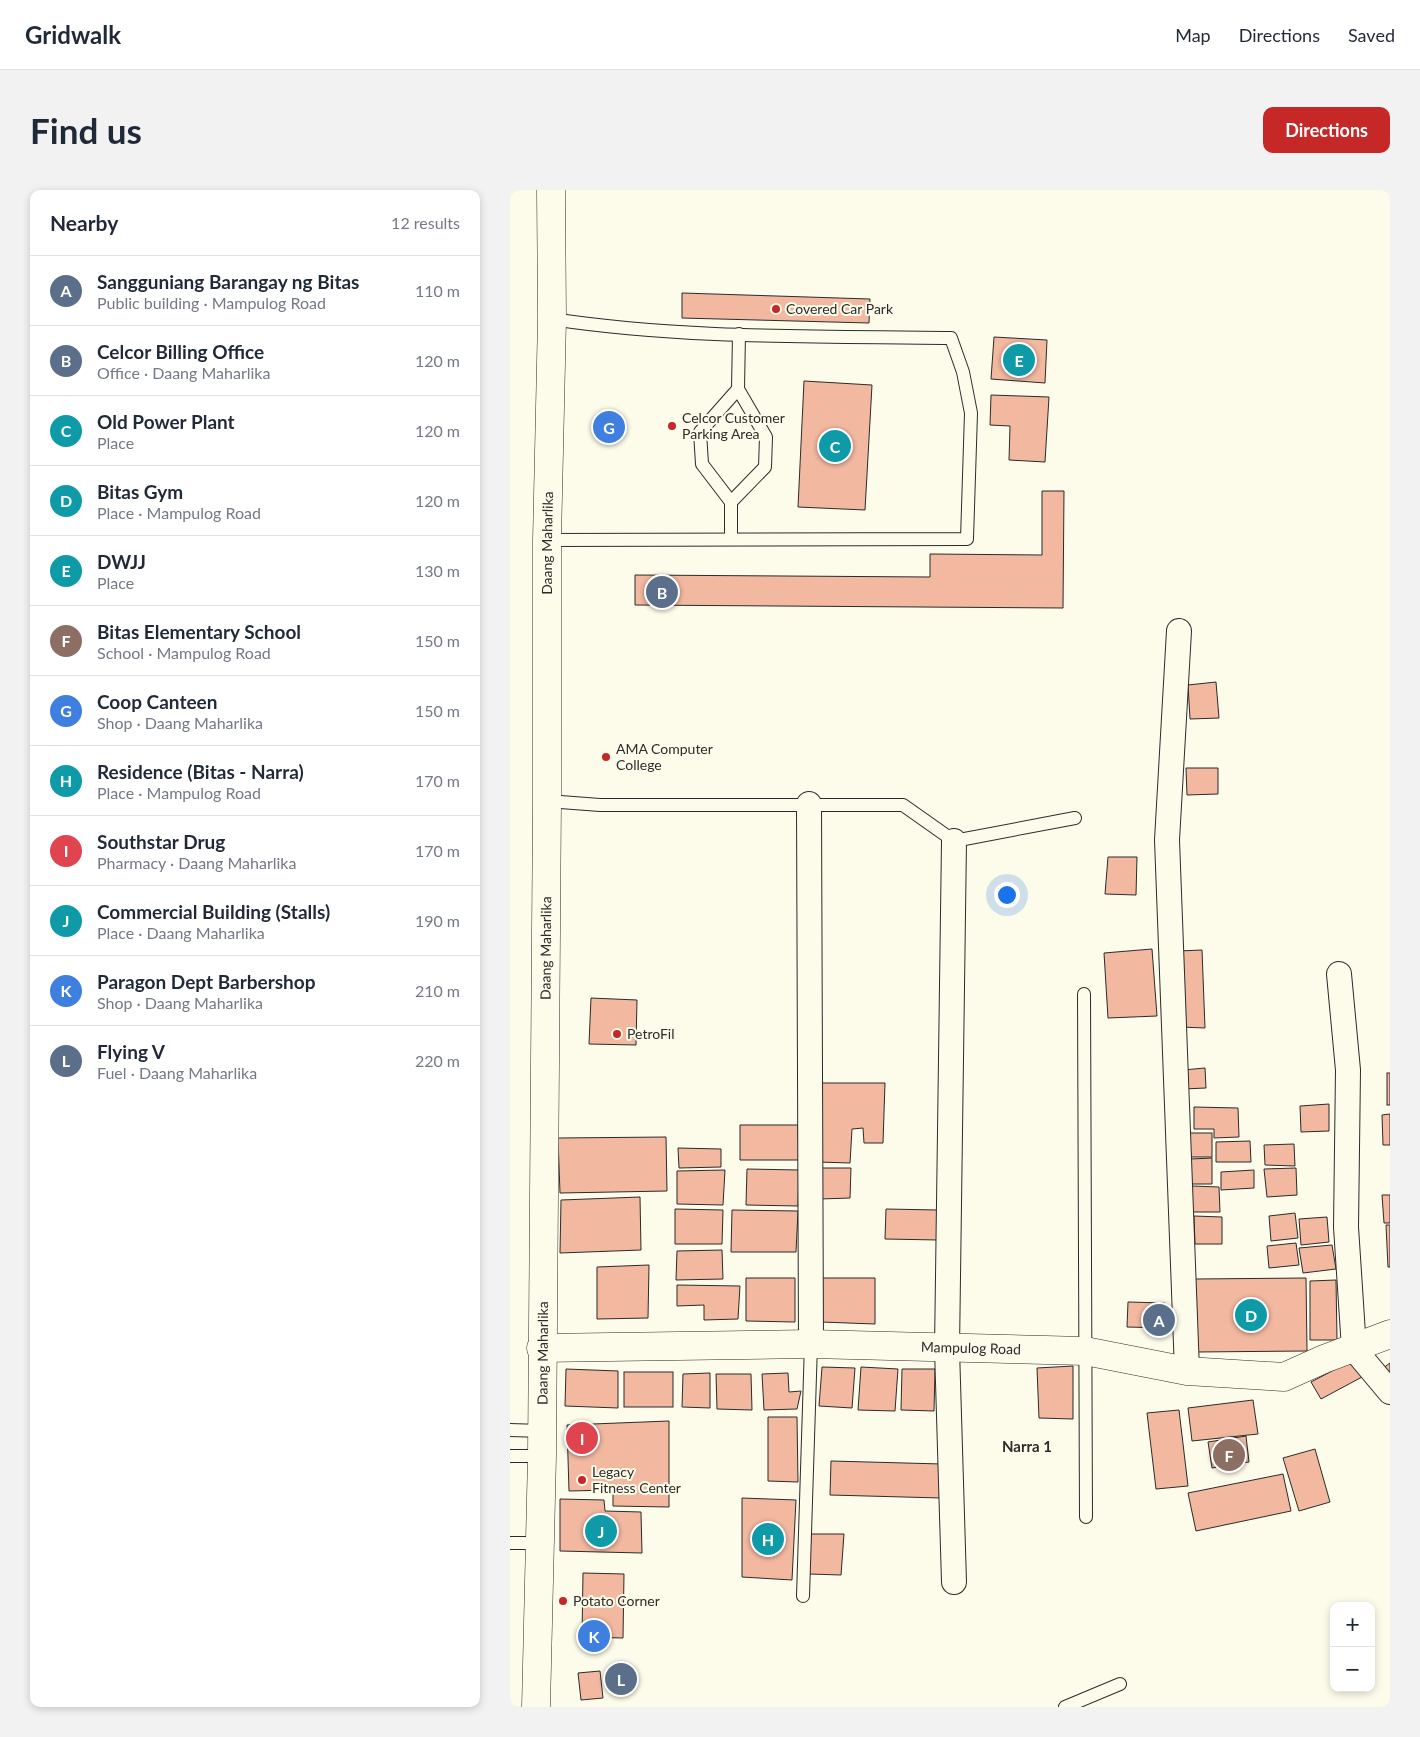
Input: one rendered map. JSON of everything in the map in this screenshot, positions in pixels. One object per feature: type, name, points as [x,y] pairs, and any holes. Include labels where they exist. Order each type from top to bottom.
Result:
[{"type":"main road","name":"Daang Maharlika","points":[[536,1707],[542,1443],[541,1348],[547,801],[547,540],[552,319],[551,190]]},
{"type":"main road","name":"Mampulog Road","points":[[541,1348],[811,1344],[947,1349],[1085,1351],[1187,1372],[1284,1377],[1324,1359],[1390,1334]]},
{"type":"street","points":[[1179,631],[1167,840],[1187,1372]]},
{"type":"street","points":[[809,804],[811,1344]]},
{"type":"street","points":[[954,841],[947,1349],[954,1582]]},
{"type":"street","points":[[1339,974],[1348,1070],[1346,1227],[1354,1349],[1390,1392]]},
{"type":"lane","points":[[547,540],[731,538],[967,539],[972,413],[963,372],[951,338],[739,334],[591,325],[552,319]]},
{"type":"lane","points":[[731,502],[764,466],[766,437],[738,389],[739,334]]},
{"type":"lane","points":[[731,538],[731,502],[702,464],[700,432],[738,389]]},
{"type":"lane","points":[[547,801],[600,805],[903,805],[954,841],[1075,818]]},
{"type":"lane","points":[[1084,994],[1086,1517]]},
{"type":"lane","points":[[803,1596],[811,1344]]},
{"type":"lane","points":[[510,1430],[542,1443]]},
{"type":"lane","points":[[510,1456],[542,1443]]},
{"type":"lane","points":[[510,1543],[539,1543]]},
{"type":"lane","points":[[1065,1707],[1120,1684]]},
{"type":"building","name":"Covered Car Park","points":[[682,293],[870,299],[869,323],[682,318]]},
{"type":"building","points":[[994,337],[1047,340],[1045,383],[991,379]]},
{"type":"building","points":[[804,381],[872,385],[865,510],[798,507]]},
{"type":"building","points":[[991,395],[1049,397],[1045,462],[1009,460],[1010,426],[990,425]]},
{"type":"building","points":[[1042,491],[1064,491],[1063,608],[635,605],[635,575],[930,577],[930,554],[1042,555]]},
{"type":"building","points":[[1216,682],[1219,718],[1190,719],[1188,685]]},
{"type":"building","points":[[1186,768],[1218,768],[1218,794],[1187,795]]},
{"type":"building","points":[[1108,857],[1137,857],[1136,895],[1105,894]]},
{"type":"building","points":[[1152,949],[1157,1016],[1108,1018],[1104,953]]},
{"type":"building","points":[[1202,950],[1205,1028],[1180,1027],[1178,951]]},
{"type":"building","points":[[591,998],[637,1000],[636,1045],[589,1044]]},
{"type":"building","points":[[1205,1068],[1206,1088],[1183,1089],[1183,1070]]},
{"type":"building","points":[[1387,1073],[1390,1073],[1390,1105],[1387,1105]]},
{"type":"building","points":[[820,1083],[885,1083],[883,1143],[864,1143],[863,1128],[852,1129],[850,1163],[818,1162]]},
{"type":"building","points":[[1329,1104],[1329,1131],[1301,1132],[1300,1106]]},
{"type":"building","points":[[1194,1107],[1238,1108],[1239,1137],[1214,1138],[1214,1129],[1194,1129]]},
{"type":"building","points":[[1390,1114],[1390,1145],[1383,1145],[1382,1115]]},
{"type":"building","points":[[740,1125],[798,1125],[799,1160],[740,1160]]},
{"type":"building","points":[[1190,1133],[1212,1133],[1212,1157],[1190,1157]]},
{"type":"building","points":[[666,1137],[667,1191],[560,1193],[558,1138]]},
{"type":"building","points":[[1250,1141],[1251,1162],[1216,1162],[1216,1142]]},
{"type":"building","points":[[1294,1144],[1295,1166],[1265,1165],[1264,1145]]},
{"type":"building","points":[[678,1148],[721,1149],[721,1167],[679,1168]]},
{"type":"building","points":[[1212,1158],[1212,1184],[1191,1184],[1191,1159]]},
{"type":"building","points":[[820,1168],[851,1168],[850,1198],[820,1199]]},
{"type":"building","points":[[1296,1168],[1297,1195],[1267,1197],[1264,1169]]},
{"type":"building","points":[[747,1169],[799,1170],[798,1206],[746,1205]]},
{"type":"building","points":[[725,1170],[723,1205],[677,1204],[677,1171]]},
{"type":"building","points":[[1254,1170],[1254,1188],[1221,1190],[1221,1172]]},
{"type":"building","points":[[1192,1186],[1219,1187],[1220,1212],[1192,1212]]},
{"type":"building","points":[[1382,1195],[1390,1195],[1390,1223],[1384,1223]]},
{"type":"building","points":[[640,1197],[641,1250],[560,1253],[561,1200]]},
{"type":"building","points":[[675,1209],[723,1210],[722,1244],[675,1244]]},
{"type":"building","points":[[886,1209],[938,1210],[938,1240],[885,1239]]},
{"type":"building","points":[[732,1210],[798,1211],[796,1252],[731,1252]]},
{"type":"building","points":[[1295,1213],[1298,1238],[1271,1241],[1269,1216]]},
{"type":"building","points":[[1194,1216],[1222,1217],[1222,1244],[1195,1244]]},
{"type":"building","points":[[1327,1217],[1329,1242],[1301,1245],[1299,1219]]},
{"type":"building","points":[[1386,1225],[1390,1225],[1390,1267],[1388,1267]]},
{"type":"building","points":[[1296,1243],[1299,1265],[1269,1268],[1267,1246]]},
{"type":"building","points":[[1332,1245],[1336,1269],[1303,1273],[1299,1248]]},
{"type":"building","points":[[722,1250],[723,1279],[676,1280],[677,1251]]},
{"type":"building","points":[[649,1265],[648,1318],[597,1319],[597,1267]]},
{"type":"building","points":[[746,1278],[795,1278],[795,1322],[746,1321]]},
{"type":"building","points":[[822,1278],[875,1278],[875,1324],[821,1322]]},
{"type":"building","points":[[1306,1278],[1307,1351],[1196,1352],[1195,1279]]},
{"type":"building","points":[[1336,1280],[1337,1340],[1310,1340],[1310,1281]]},
{"type":"building","points":[[677,1285],[740,1286],[738,1319],[704,1320],[704,1305],[677,1306]]},
{"type":"building","points":[[1128,1302],[1165,1303],[1165,1328],[1127,1327]]},
{"type":"building","points":[[1351,1361],[1362,1377],[1321,1399],[1311,1382]]},
{"type":"building","points":[[1390,1363],[1390,1385],[1379,1371]]},
{"type":"building","points":[[1073,1366],[1073,1419],[1039,1418],[1037,1368]]},
{"type":"building","points":[[822,1367],[855,1368],[852,1408],[819,1406]]},
{"type":"building","points":[[861,1367],[898,1369],[895,1411],[858,1410]]},
{"type":"building","points":[[566,1369],[618,1371],[618,1408],[565,1406]]},
{"type":"building","points":[[902,1369],[935,1369],[934,1411],[901,1410]]},
{"type":"building","points":[[624,1372],[673,1372],[673,1407],[624,1407]]},
{"type":"building","points":[[710,1373],[710,1408],[682,1407],[683,1374]]},
{"type":"building","points":[[788,1373],[789,1392],[801,1391],[797,1409],[764,1410],[762,1374]]},
{"type":"building","points":[[716,1374],[751,1374],[752,1410],[717,1409]]},
{"type":"building","points":[[1253,1400],[1258,1434],[1192,1441],[1188,1408]]},
{"type":"building","points":[[1179,1410],[1188,1486],[1156,1489],[1147,1413]]},
{"type":"building","points":[[768,1417],[797,1417],[798,1482],[768,1481]]},
{"type":"building","points":[[669,1421],[669,1507],[613,1506],[613,1490],[569,1491],[567,1425]]},
{"type":"building","points":[[1246,1436],[1249,1462],[1212,1468],[1208,1442]]},
{"type":"building","points":[[1315,1449],[1330,1502],[1299,1511],[1283,1458]]},
{"type":"building","points":[[831,1461],[942,1464],[941,1498],[830,1495]]},
{"type":"building","points":[[1283,1474],[1291,1511],[1196,1531],[1188,1493]]},
{"type":"building","points":[[742,1498],[796,1500],[792,1580],[742,1577]]},
{"type":"building","points":[[560,1499],[604,1500],[605,1511],[641,1512],[642,1553],[560,1551]]},
{"type":"building","points":[[811,1534],[844,1534],[841,1575],[809,1574]]},
{"type":"building","points":[[583,1573],[624,1574],[623,1638],[582,1637]]},
{"type":"building","points":[[600,1671],[603,1698],[581,1700],[578,1673]]},
{"type":"place","name":"Covered Car Park","points":[[776,309]]},
{"type":"place","name":"DWJJ","points":[[1019,360]]},
{"type":"place","name":"Celcor Customer Parking Area","points":[[672,426]]},
{"type":"place","name":"Coop Canteen","points":[[609,427]]},
{"type":"place","name":"Old Power Plant","points":[[835,446]]},
{"type":"place","name":"Celcor Billing Office","points":[[662,592]]},
{"type":"place","name":"AMA Computer College","points":[[606,757]]},
{"type":"place","name":"PetroFil","points":[[617,1034]]},
{"type":"place","name":"Bitas Gym","points":[[1251,1315]]},
{"type":"place","name":"Sangguniang Barangay ng Bitas","points":[[1159,1320]]},
{"type":"place","name":"Southstar Drug","points":[[582,1438]]},
{"type":"place","name":"Bitas Elementary School","points":[[1229,1455]]},
{"type":"place","name":"Legacy Fitness Center","points":[[582,1480]]},
{"type":"place","name":"Commercial Building (Stalls)","points":[[601,1531]]},
{"type":"place","name":"Residence (Bitas - Narra)","points":[[768,1539]]},
{"type":"place","name":"Potato Corner","points":[[563,1601]]},
{"type":"place","name":"Paragon Dept Barbershop","points":[[594,1636]]},
{"type":"place","name":"Flying V","points":[[621,1679]]},
{"type":"district","name":"Narra 1","points":[[1027,1447]]}]
